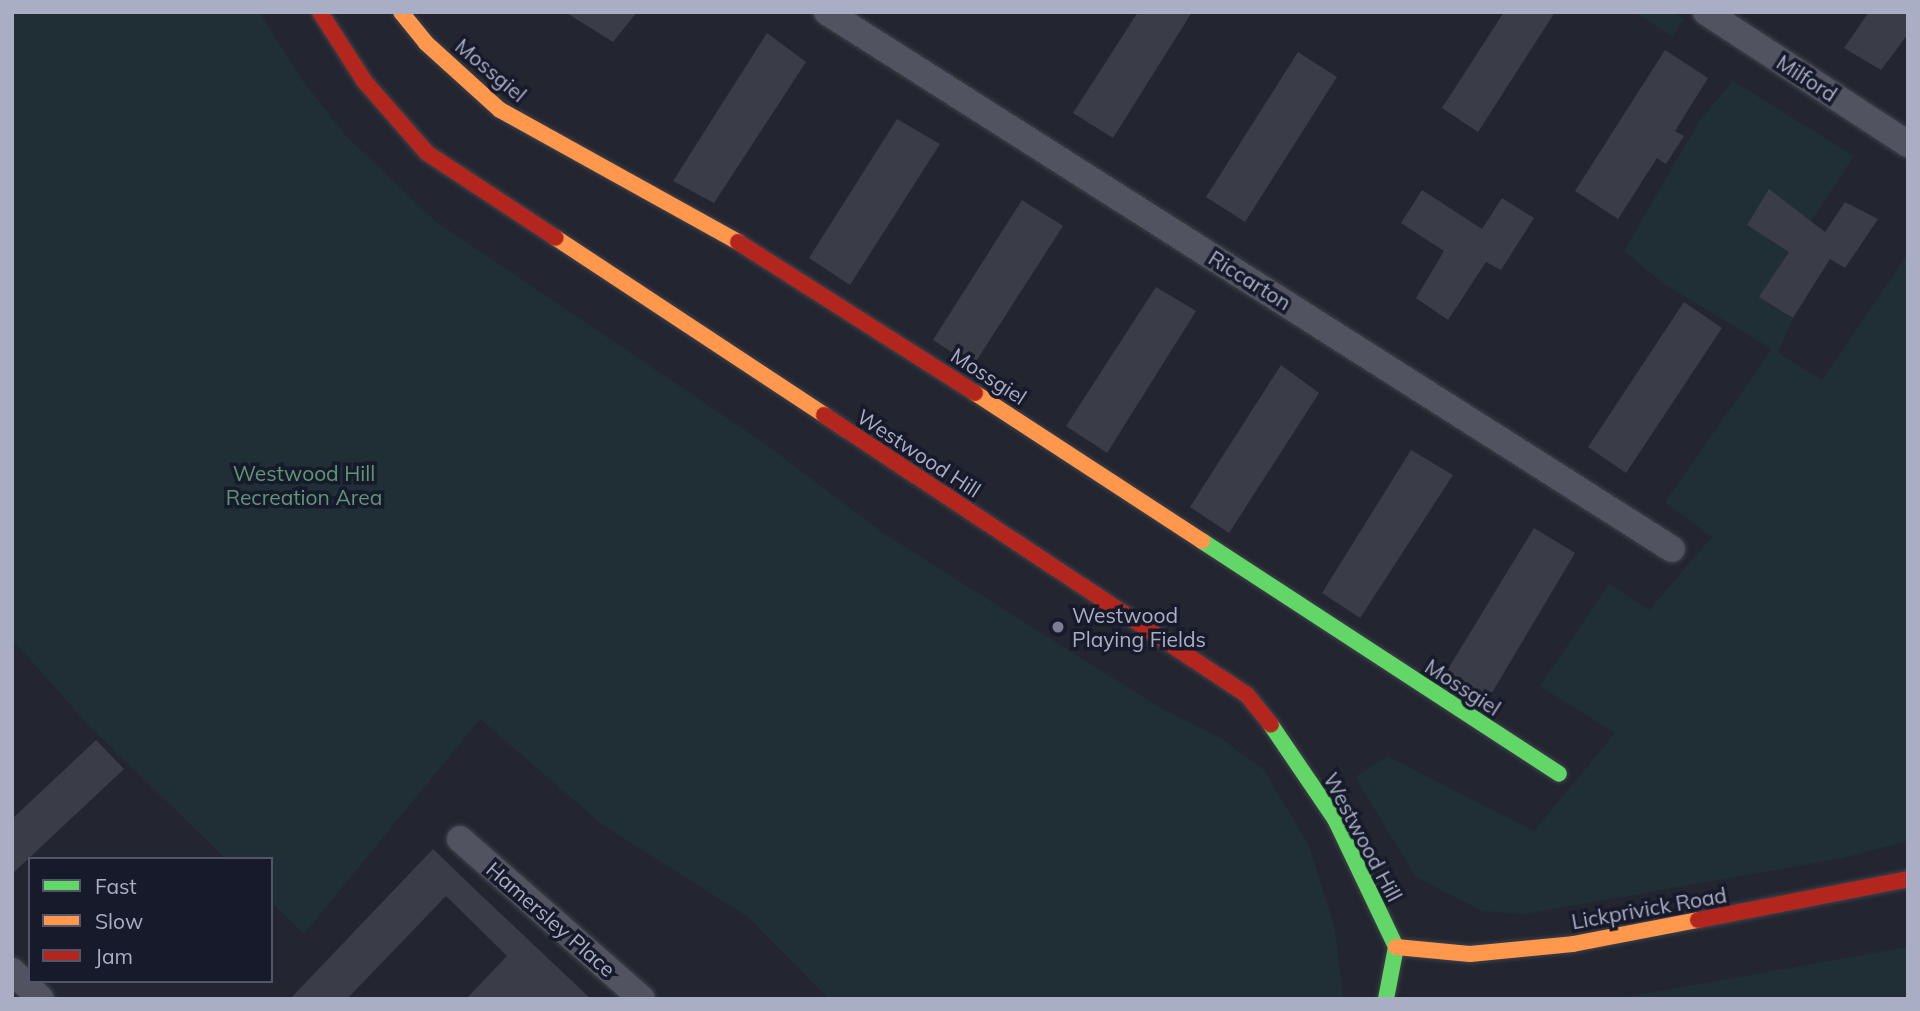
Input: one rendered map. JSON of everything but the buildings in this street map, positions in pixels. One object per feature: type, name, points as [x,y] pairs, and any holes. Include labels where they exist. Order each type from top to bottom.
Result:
[{"type":"street","name":"Westwood Hill","points":[[320,12],[365,82],[427,153],[1247,695],[1291,750],[1335,819],[1396,947]]},
{"type":"street","name":"Mossgiel","points":[[401,12],[426,43],[500,110],[774,262],[1559,774]]},
{"type":"street","name":"Riccarton","points":[[827,12],[1672,549]]},
{"type":"street","name":"Milford","points":[[1706,12],[1908,144]]},
{"type":"street","name":"Hamersley Place","points":[[460,839],[642,999]]},
{"type":"street","name":"Lickprivick Road","points":[[1396,947],[1470,954],[1573,944],[1908,879]]},
{"type":"street","points":[[1386,999],[1396,947]]},
{"type":"street","points":[[12,971],[41,999]]},
{"type":"green space","name":"Westwood Hill Recreation Area","points":[[12,12],[259,12],[302,80],[346,136],[435,221],[764,443],[883,533],[1162,709],[1219,737],[1264,770],[1309,846],[1335,929],[1343,999],[829,999],[748,917],[603,825],[480,719],[304,934],[273,904],[273,857],[224,857],[90,727],[12,639]]},
{"type":"green space","points":[[1634,12],[1674,12],[1684,19],[1672,36]]},
{"type":"green space","points":[[1733,81],[1854,156],[1811,221],[1747,225],[1789,252],[1760,297],[1793,318],[1778,353],[1822,380],[1908,254],[1908,841],[1843,858],[1525,914],[1482,911],[1416,877],[1355,777],[1387,756],[1534,831],[1615,733],[1540,686],[1609,584],[1649,610],[1712,537],[1665,502],[1772,349],[1664,284],[1624,251],[1700,120]]},
{"type":"green space","points":[[1908,947],[1908,999],[1616,999]]},
{"type":"traffic: fast","points":[[1202,541],[1559,774]]},
{"type":"traffic: fast","points":[[1271,725],[1335,819],[1396,947],[1386,999]]},
{"type":"traffic: slow","points":[[401,12],[426,43],[500,110],[738,242]]},
{"type":"traffic: slow","points":[[556,238],[824,415]]},
{"type":"traffic: slow","points":[[975,393],[1202,541]]},
{"type":"traffic: slow","points":[[1396,947],[1470,954],[1573,944],[1698,920]]},
{"type":"traffic: jam","points":[[320,12],[365,82],[427,153],[556,238]]},
{"type":"traffic: jam","points":[[738,242],[975,393]]},
{"type":"traffic: jam","points":[[824,415],[1247,695],[1271,725]]},
{"type":"traffic: jam","points":[[1698,920],[1908,879]]},
{"type":"place","name":"Westwood Playing Fields","points":[[1058,627]]}]
